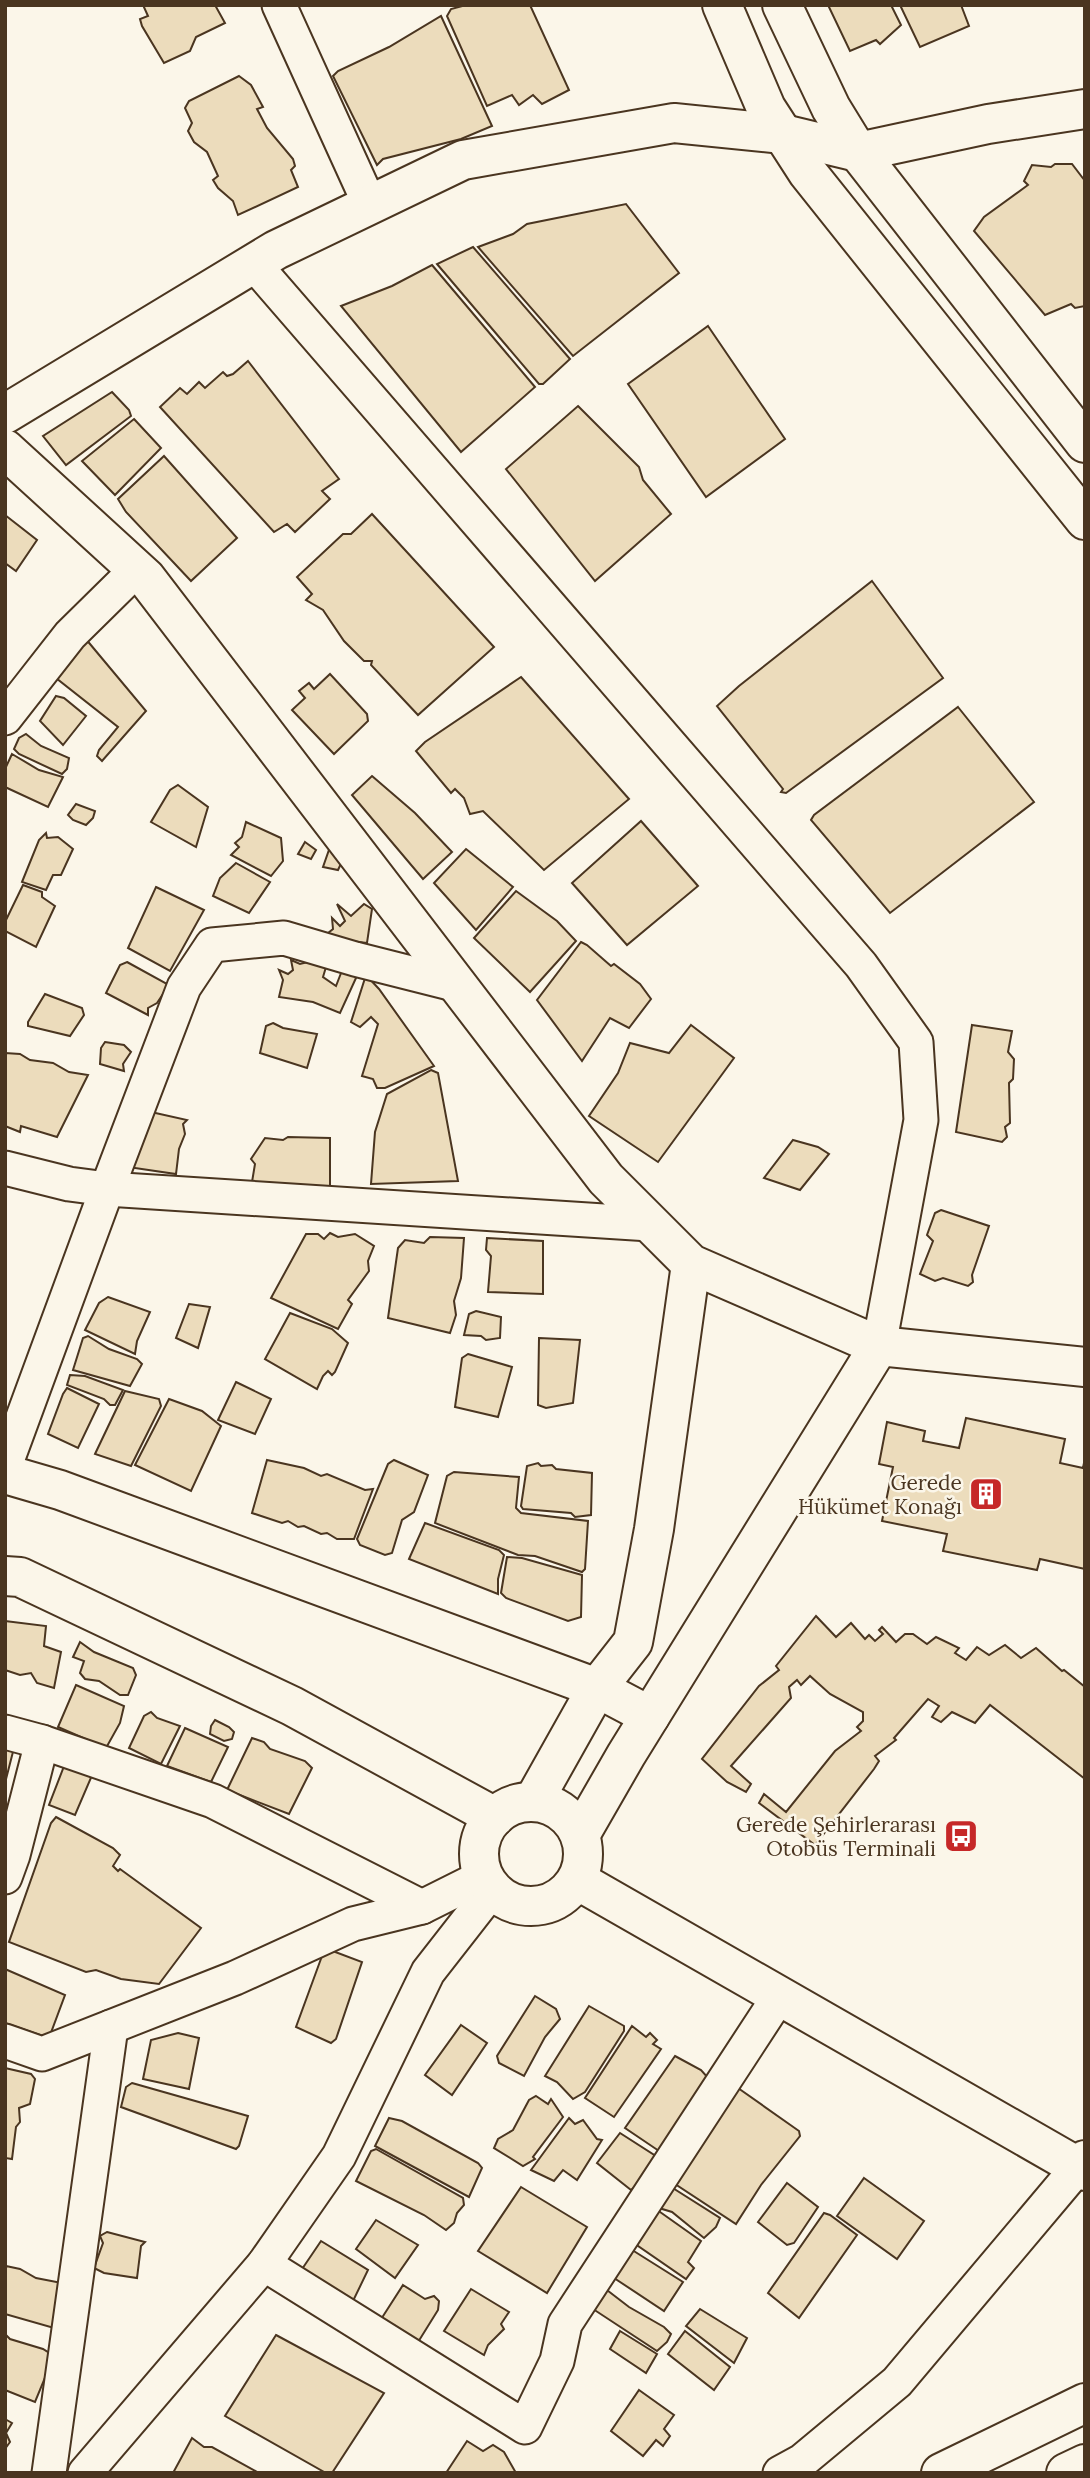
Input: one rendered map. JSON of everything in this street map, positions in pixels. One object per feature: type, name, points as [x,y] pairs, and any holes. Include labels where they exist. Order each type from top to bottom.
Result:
[{"type":"main road","points":[[722,5],[766,108],[808,173],[1085,520]]},
{"type":"main road","points":[[782,5],[831,108],[858,152],[1085,443]]},
{"type":"main road","points":[[5,414],[276,250],[463,160],[674,124],[783,134],[858,152],[988,124],[1085,109]]},
{"type":"main road","points":[[5,449],[146,578],[606,1179],[691,1264],[878,1346],[1085,1367]]},
{"type":"main road","points":[[533,1802],[597,1689],[633,1642],[654,1530],[691,1264]]},
{"type":"main road","points":[[580,1835],[650,1716],[878,1346]]},
{"type":"main road","points":[[5,1474],[60,1490],[597,1689],[650,1716]]},
{"type":"main road","points":[[5,1576],[20,1577],[292,1706],[495,1817]]},
{"type":"main road","points":[[533,1802],[562,1812],[573,1822],[580,1835],[583,1850],[577,1880],[567,1893],[553,1902],[537,1907],[520,1906],[505,1900],[488,1883],[479,1860],[485,1830],[495,1817],[512,1806],[533,1802]]},
{"type":"main road","points":[[577,1880],[1083,2165]]},
{"type":"main road","points":[[941,2473],[1085,2403]]},
{"type":"main road","points":[[1066,2473],[1085,2464]]},
{"type":"street","points":[[279,5],[370,205]]},
{"type":"street","points":[[254,264],[861,965],[916,1042],[921,1120],[878,1346]]},
{"type":"street","points":[[5,718],[70,635],[137,569]]},
{"type":"street","points":[[5,1466],[184,987],[212,945],[284,938],[355,960],[458,985]]},
{"type":"street","points":[[5,1168],[68,1184],[107,1189],[650,1224]]},
{"type":"street","points":[[5,1732],[213,1801],[422,1907]]},
{"type":"street","points":[[5,1877],[41,1742]]},
{"type":"street","points":[[5,2041],[42,2054],[235,1978],[353,1924],[422,1907],[488,1883]]},
{"type":"street","points":[[85,2473],[264,2264],[339,2156],[428,1972],[488,1883]]},
{"type":"street","points":[[264,2264],[526,2427],[557,2361],[565,2324],[780,1995]]},
{"type":"street","points":[[49,2473],[111,2027]]},
{"type":"street","points":[[780,2473],[802,2461],[897,2382],[1083,2165]]},
{"type":"building","points":[[143,5],[215,5],[225,23],[196,37],[190,51],[164,63],[142,26],[140,19],[148,16]]},
{"type":"building","points":[[466,5],[530,5],[569,90],[542,104],[533,95],[519,105],[512,95],[487,106],[447,16],[451,9]]},
{"type":"building","points":[[828,5],[891,5],[901,25],[880,44],[876,40],[850,51]]},
{"type":"building","points":[[900,5],[961,5],[969,26],[920,47]]},
{"type":"building","points":[[441,16],[492,126],[461,139],[383,159],[377,165],[333,76]]},
{"type":"building","points":[[239,76],[251,85],[263,107],[257,109],[267,128],[293,159],[295,166],[291,170],[298,187],[238,215],[233,201],[213,180],[218,176],[207,152],[194,142],[188,131],[192,123],[185,108],[189,101]]},
{"type":"building","points":[[1055,164],[1072,164],[1085,181],[1085,306],[1075,308],[1071,304],[1045,315],[974,231],[984,217],[1028,185],[1024,181],[1032,165],[1051,167]]},
{"type":"building","points":[[626,204],[679,273],[573,356],[478,247],[513,234],[527,224]]},
{"type":"building","points":[[473,247],[570,359],[543,384],[539,384],[437,264]]},
{"type":"building","points":[[432,265],[535,387],[461,452],[341,306],[392,286]]},
{"type":"building","points":[[708,326],[785,439],[706,497],[628,384]]},
{"type":"building","points":[[248,361],[339,479],[322,491],[330,499],[295,532],[287,524],[274,532],[160,407],[180,388],[187,394],[199,382],[205,388],[223,372],[227,376],[233,374]]},
{"type":"building","points":[[112,392],[129,410],[131,416],[66,465],[43,436]]},
{"type":"building","points":[[578,406],[639,467],[643,480],[671,514],[595,581],[506,469]]},
{"type":"building","points":[[134,419],[161,448],[115,495],[82,461]]},
{"type":"building","points":[[164,456],[237,538],[191,581],[126,512],[118,499]]},
{"type":"building","points":[[372,514],[494,647],[418,715],[371,665],[372,661],[364,661],[344,641],[323,610],[306,600],[312,594],[297,577],[343,534],[351,534]]},
{"type":"building","points":[[5,515],[37,540],[16,571],[5,563]]},
{"type":"building","points":[[872,581],[943,678],[786,793],[781,792],[783,789],[717,706]]},
{"type":"building","points":[[85,638],[146,711],[102,761],[97,756],[99,750],[118,727],[56,678]]},
{"type":"building","points":[[330,674],[367,714],[368,721],[334,754],[292,710],[305,698],[299,691],[309,683],[314,689]]},
{"type":"building","points":[[521,677],[629,799],[544,870],[483,811],[470,814],[464,798],[455,789],[451,793],[416,751],[425,742]]},
{"type":"building","points":[[56,696],[64,698],[86,716],[63,745],[40,721]]},
{"type":"building","points":[[958,707],[1034,802],[890,913],[811,820],[814,815]]},
{"type":"building","points":[[26,734],[41,746],[69,758],[67,769],[62,774],[19,754],[14,749],[19,738]]},
{"type":"building","points":[[12,754],[39,770],[63,777],[48,807],[5,787],[5,769]]},
{"type":"building","points":[[372,776],[415,813],[452,852],[423,879],[352,795]]},
{"type":"building","points":[[178,785],[208,807],[196,847],[151,822],[170,790]]},
{"type":"building","points":[[76,804],[95,811],[93,818],[86,825],[68,815]]},
{"type":"building","points":[[641,821],[698,886],[627,945],[572,883]]},
{"type":"building","points":[[246,822],[281,838],[283,861],[271,876],[231,855],[239,847],[235,843],[242,837]]},
{"type":"building","points":[[46,833],[47,838],[58,837],[73,849],[61,875],[53,875],[46,890],[22,882],[39,840]]},
{"type":"building","points":[[305,842],[316,850],[311,859],[298,854]]},
{"type":"building","points":[[330,847],[345,855],[338,870],[323,867]]},
{"type":"building","points":[[466,849],[513,887],[476,930],[434,883]]},
{"type":"building","points":[[236,863],[270,882],[249,913],[213,896],[220,878]]},
{"type":"building","points":[[23,885],[42,892],[42,897],[55,906],[36,947],[5,931],[5,922]]},
{"type":"building","points":[[156,887],[204,910],[170,971],[128,948]]},
{"type":"building","points":[[516,891],[557,921],[576,941],[530,992],[474,938]]},
{"type":"building","points":[[337,904],[351,916],[364,904],[372,909],[367,943],[334,939],[328,933],[333,929],[332,918],[340,926],[345,921]]},
{"type":"building","points":[[581,942],[611,966],[614,964],[640,984],[651,999],[629,1028],[610,1018],[582,1061],[537,1000]]},
{"type":"building","points":[[291,960],[300,964],[312,961],[326,967],[323,977],[336,986],[343,968],[356,973],[340,1013],[313,1002],[279,997],[283,980],[279,970],[288,974],[293,970]]},
{"type":"building","points":[[127,962],[169,985],[157,1003],[148,1008],[148,1015],[106,993],[120,965]]},
{"type":"building","points":[[366,975],[434,1066],[385,1088],[377,1088],[373,1079],[362,1076],[378,1024],[371,1017],[360,1027],[351,1022]]},
{"type":"building","points":[[45,994],[82,1008],[84,1015],[70,1036],[28,1026]]},
{"type":"building","points":[[273,1023],[283,1028],[317,1034],[307,1068],[260,1053],[266,1026]]},
{"type":"building","points":[[691,1025],[734,1058],[658,1162],[589,1116],[618,1073],[630,1043],[669,1053]]},
{"type":"building","points":[[972,1025],[1012,1031],[1008,1052],[1014,1059],[1013,1079],[1009,1083],[1010,1123],[1005,1127],[1007,1137],[1002,1142],[956,1132]]},
{"type":"building","points":[[105,1042],[124,1045],[131,1052],[123,1064],[124,1071],[100,1064],[101,1048]]},
{"type":"building","points":[[5,1053],[20,1054],[30,1060],[53,1063],[69,1072],[88,1075],[57,1137],[21,1126],[20,1132],[5,1126]]},
{"type":"building","points":[[431,1070],[438,1073],[458,1181],[371,1184],[375,1132],[387,1094]]},
{"type":"building","points":[[151,1112],[187,1120],[183,1124],[185,1134],[179,1149],[176,1174],[128,1167]]},
{"type":"building","points":[[288,1137],[330,1138],[330,1187],[252,1182],[255,1164],[251,1159],[265,1138],[283,1140]]},
{"type":"building","points":[[793,1140],[818,1147],[829,1154],[800,1190],[764,1178]]},
{"type":"building","points":[[941,1210],[989,1226],[972,1275],[973,1282],[968,1286],[943,1278],[935,1281],[920,1274],[933,1241],[927,1235],[935,1213]]},
{"type":"building","points":[[330,1233],[338,1237],[355,1234],[374,1246],[368,1261],[369,1271],[348,1300],[352,1304],[338,1329],[271,1298],[306,1234],[318,1234],[324,1239]]},
{"type":"building","points":[[430,1237],[464,1238],[461,1278],[454,1301],[456,1315],[450,1333],[388,1318],[398,1248],[405,1240],[424,1243]]},
{"type":"building","points":[[487,1238],[543,1241],[543,1294],[488,1292],[491,1256],[486,1250]]},
{"type":"building","points":[[108,1297],[150,1312],[137,1341],[135,1354],[85,1330],[99,1303]]},
{"type":"building","points":[[189,1304],[210,1307],[198,1348],[176,1338]]},
{"type":"building","points":[[476,1311],[501,1317],[500,1338],[486,1340],[481,1336],[464,1335],[469,1314]]},
{"type":"building","points":[[290,1313],[332,1329],[348,1343],[335,1372],[332,1375],[328,1371],[317,1389],[265,1359]]},
{"type":"building","points":[[88,1336],[109,1349],[137,1359],[142,1364],[130,1386],[73,1370],[83,1338]]},
{"type":"building","points":[[539,1338],[580,1340],[573,1403],[546,1408],[538,1405]]},
{"type":"building","points":[[468,1354],[512,1367],[498,1417],[455,1407],[462,1358]]},
{"type":"building","points":[[70,1375],[85,1376],[123,1390],[115,1405],[110,1405],[104,1399],[67,1385]]},
{"type":"building","points":[[236,1382],[271,1399],[255,1434],[218,1420]]},
{"type":"building","points":[[67,1388],[99,1404],[78,1448],[48,1434]]},
{"type":"building","points":[[125,1391],[159,1399],[161,1406],[131,1466],[95,1454]]},
{"type":"building","points":[[169,1399],[202,1411],[221,1426],[191,1491],[135,1465]]},
{"type":"building","name":"Gerede Hükümet Konağı","points":[[966,1418],[1065,1439],[1060,1463],[1083,1468],[1085,1458],[1085,1569],[1040,1559],[1037,1570],[943,1551],[947,1534],[882,1521],[893,1467],[879,1464],[887,1422],[925,1431],[923,1441],[959,1448]]},
{"type":"building","points":[[267,1460],[304,1468],[321,1476],[327,1474],[365,1490],[373,1489],[354,1539],[337,1539],[327,1533],[321,1534],[304,1526],[298,1527],[288,1521],[282,1523],[252,1513]]},
{"type":"building","points":[[394,1460],[428,1475],[414,1512],[402,1520],[392,1553],[385,1555],[360,1545],[357,1539],[388,1464]]},
{"type":"building","points":[[538,1463],[541,1466],[552,1465],[556,1469],[592,1473],[591,1515],[575,1517],[571,1513],[523,1509],[521,1506],[527,1466]]},
{"type":"building","points":[[454,1472],[519,1477],[516,1508],[521,1513],[588,1521],[585,1569],[582,1572],[535,1556],[518,1555],[435,1523],[447,1476]]},
{"type":"building","points":[[425,1523],[499,1550],[504,1555],[498,1579],[498,1594],[409,1559]]},
{"type":"building","points":[[507,1557],[522,1558],[582,1575],[581,1617],[568,1621],[506,1598],[501,1593]]},
{"type":"building","points":[[816,1616],[836,1637],[851,1623],[865,1639],[869,1635],[875,1641],[883,1634],[879,1630],[882,1627],[896,1642],[905,1634],[913,1634],[927,1644],[936,1637],[959,1648],[955,1653],[966,1660],[977,1647],[989,1655],[1005,1645],[1021,1658],[1036,1648],[1085,1687],[1085,1779],[990,1705],[975,1723],[952,1712],[941,1722],[932,1717],[939,1706],[928,1699],[894,1738],[896,1740],[875,1756],[879,1761],[874,1769],[815,1845],[759,1803],[764,1794],[786,1812],[835,1751],[861,1731],[857,1727],[863,1721],[863,1712],[830,1694],[810,1676],[801,1685],[797,1680],[789,1687],[791,1698],[731,1766],[751,1784],[746,1792],[727,1782],[702,1759],[759,1686],[779,1670],[776,1666]]},
{"type":"building","points":[[5,1621],[46,1626],[44,1646],[61,1652],[54,1688],[37,1683],[31,1673],[20,1675],[5,1670]]},
{"type":"building","points":[[80,1642],[94,1652],[133,1668],[136,1675],[128,1695],[120,1695],[99,1681],[85,1679],[80,1673],[84,1661],[73,1657]]},
{"type":"building","points":[[76,1685],[124,1706],[120,1723],[106,1748],[58,1727]]},
{"type":"building","points":[[151,1712],[157,1718],[180,1726],[161,1764],[129,1748],[144,1716]]},
{"type":"building","points":[[215,1720],[234,1732],[232,1739],[224,1741],[210,1734]]},
{"type":"building","points":[[185,1728],[228,1747],[211,1782],[167,1766]]},
{"type":"building","points":[[252,1738],[264,1742],[270,1749],[305,1761],[312,1768],[289,1814],[227,1790]]},
{"type":"building","points":[[5,1743],[15,1744],[5,1783]]},
{"type":"building","points":[[66,1761],[93,1773],[75,1815],[49,1805]]},
{"type":"building","points":[[56,1817],[113,1848],[120,1855],[113,1866],[118,1871],[120,1869],[201,1928],[159,1984],[121,1979],[96,1970],[86,1972],[9,1942],[51,1823]]},
{"type":"building","points":[[330,1950],[362,1962],[336,2039],[331,2043],[296,2027],[322,1956]]},
{"type":"building","points":[[5,1969],[65,1995],[49,2038],[5,2023]]},
{"type":"building","points":[[535,1996],[556,2009],[560,2019],[545,2037],[524,2076],[499,2063],[497,2056]]},
{"type":"building","points":[[589,2006],[624,2026],[624,2031],[585,2092],[573,2099],[557,2082],[545,2076]]},
{"type":"building","points":[[461,2025],[487,2043],[452,2095],[425,2075]]},
{"type":"building","points":[[632,2026],[646,2037],[650,2033],[657,2040],[653,2044],[661,2049],[614,2117],[585,2098]]},
{"type":"building","points":[[178,2033],[199,2038],[189,2089],[143,2079],[151,2040]]},
{"type":"building","points":[[675,2056],[701,2070],[710,2080],[659,2151],[625,2128]]},
{"type":"building","points":[[5,2068],[31,2074],[35,2079],[30,2104],[19,2108],[20,2122],[16,2127],[12,2159],[5,2158]]},
{"type":"building","points":[[132,2083],[248,2116],[239,2146],[236,2149],[121,2107],[126,2087]]},
{"type":"building","points":[[738,2088],[799,2131],[800,2136],[761,2185],[736,2224],[669,2180]]},
{"type":"building","points":[[536,2096],[548,2104],[551,2099],[563,2117],[533,2157],[535,2159],[523,2166],[494,2148],[498,2139],[513,2130],[529,2100]]},
{"type":"building","points":[[389,2118],[402,2121],[478,2163],[482,2168],[469,2197],[375,2146]]},
{"type":"building","points":[[569,2118],[575,2124],[583,2120],[597,2139],[602,2140],[577,2180],[563,2170],[554,2181],[531,2170]]},
{"type":"building","points":[[620,2133],[662,2160],[660,2167],[631,2190],[597,2163]]},
{"type":"building","points":[[376,2149],[463,2198],[464,2205],[457,2213],[454,2223],[446,2230],[424,2215],[356,2181],[371,2151]]},
{"type":"building","points":[[864,2178],[924,2221],[897,2259],[837,2216]]},
{"type":"building","points":[[787,2183],[818,2207],[794,2243],[787,2245],[758,2222]]},
{"type":"building","points":[[668,2185],[720,2218],[716,2227],[704,2238],[672,2212],[659,2208]]},
{"type":"building","points":[[521,2187],[587,2227],[547,2293],[478,2251]]},
{"type":"building","points":[[653,2207],[701,2241],[688,2262],[694,2268],[686,2279],[628,2239]]},
{"type":"building","points":[[824,2213],[857,2235],[799,2318],[768,2293]]},
{"type":"building","points":[[376,2220],[418,2245],[395,2278],[356,2249]]},
{"type":"building","points":[[107,2232],[145,2242],[141,2246],[137,2278],[104,2273],[94,2268],[103,2243],[100,2236]]},
{"type":"building","points":[[321,2241],[368,2270],[353,2301],[298,2275]]},
{"type":"building","points":[[629,2248],[683,2282],[664,2311],[611,2276]]},
{"type":"building","points":[[6,2266],[20,2269],[36,2278],[67,2284],[61,2330],[5,2314]]},
{"type":"building","points":[[403,2285],[425,2299],[434,2296],[439,2301],[438,2310],[415,2347],[376,2327]]},
{"type":"building","points":[[603,2287],[629,2307],[664,2327],[671,2334],[667,2342],[657,2351],[593,2309]]},
{"type":"building","points":[[471,2289],[509,2312],[501,2324],[504,2329],[488,2345],[484,2355],[444,2331]]},
{"type":"building","points":[[700,2309],[747,2338],[734,2363],[686,2326]]},
{"type":"building","points":[[620,2331],[657,2354],[646,2373],[610,2349]]},
{"type":"building","points":[[685,2331],[730,2367],[714,2390],[668,2354]]},
{"type":"building","points":[[5,2334],[10,2339],[43,2349],[54,2356],[35,2402],[5,2390]]},
{"type":"building","points":[[276,2335],[384,2393],[332,2473],[326,2473],[225,2416]]},
{"type":"building","points":[[639,2390],[674,2415],[664,2429],[670,2436],[663,2446],[656,2440],[643,2456],[611,2431]]},
{"type":"building","points":[[5,2419],[12,2423],[6,2433],[10,2442],[5,2449]]},
{"type":"building","points":[[192,2438],[204,2447],[212,2447],[259,2473],[173,2473]]},
{"type":"building","points":[[467,2441],[483,2451],[493,2445],[504,2452],[516,2473],[446,2473]]},
{"type":"place","name":"Gerede Hükümet Konağı","points":[[986,1494]]},
{"type":"place","name":"Gerede Şehirlerarası Otobüs Terminali","points":[[961,1836]]}]
